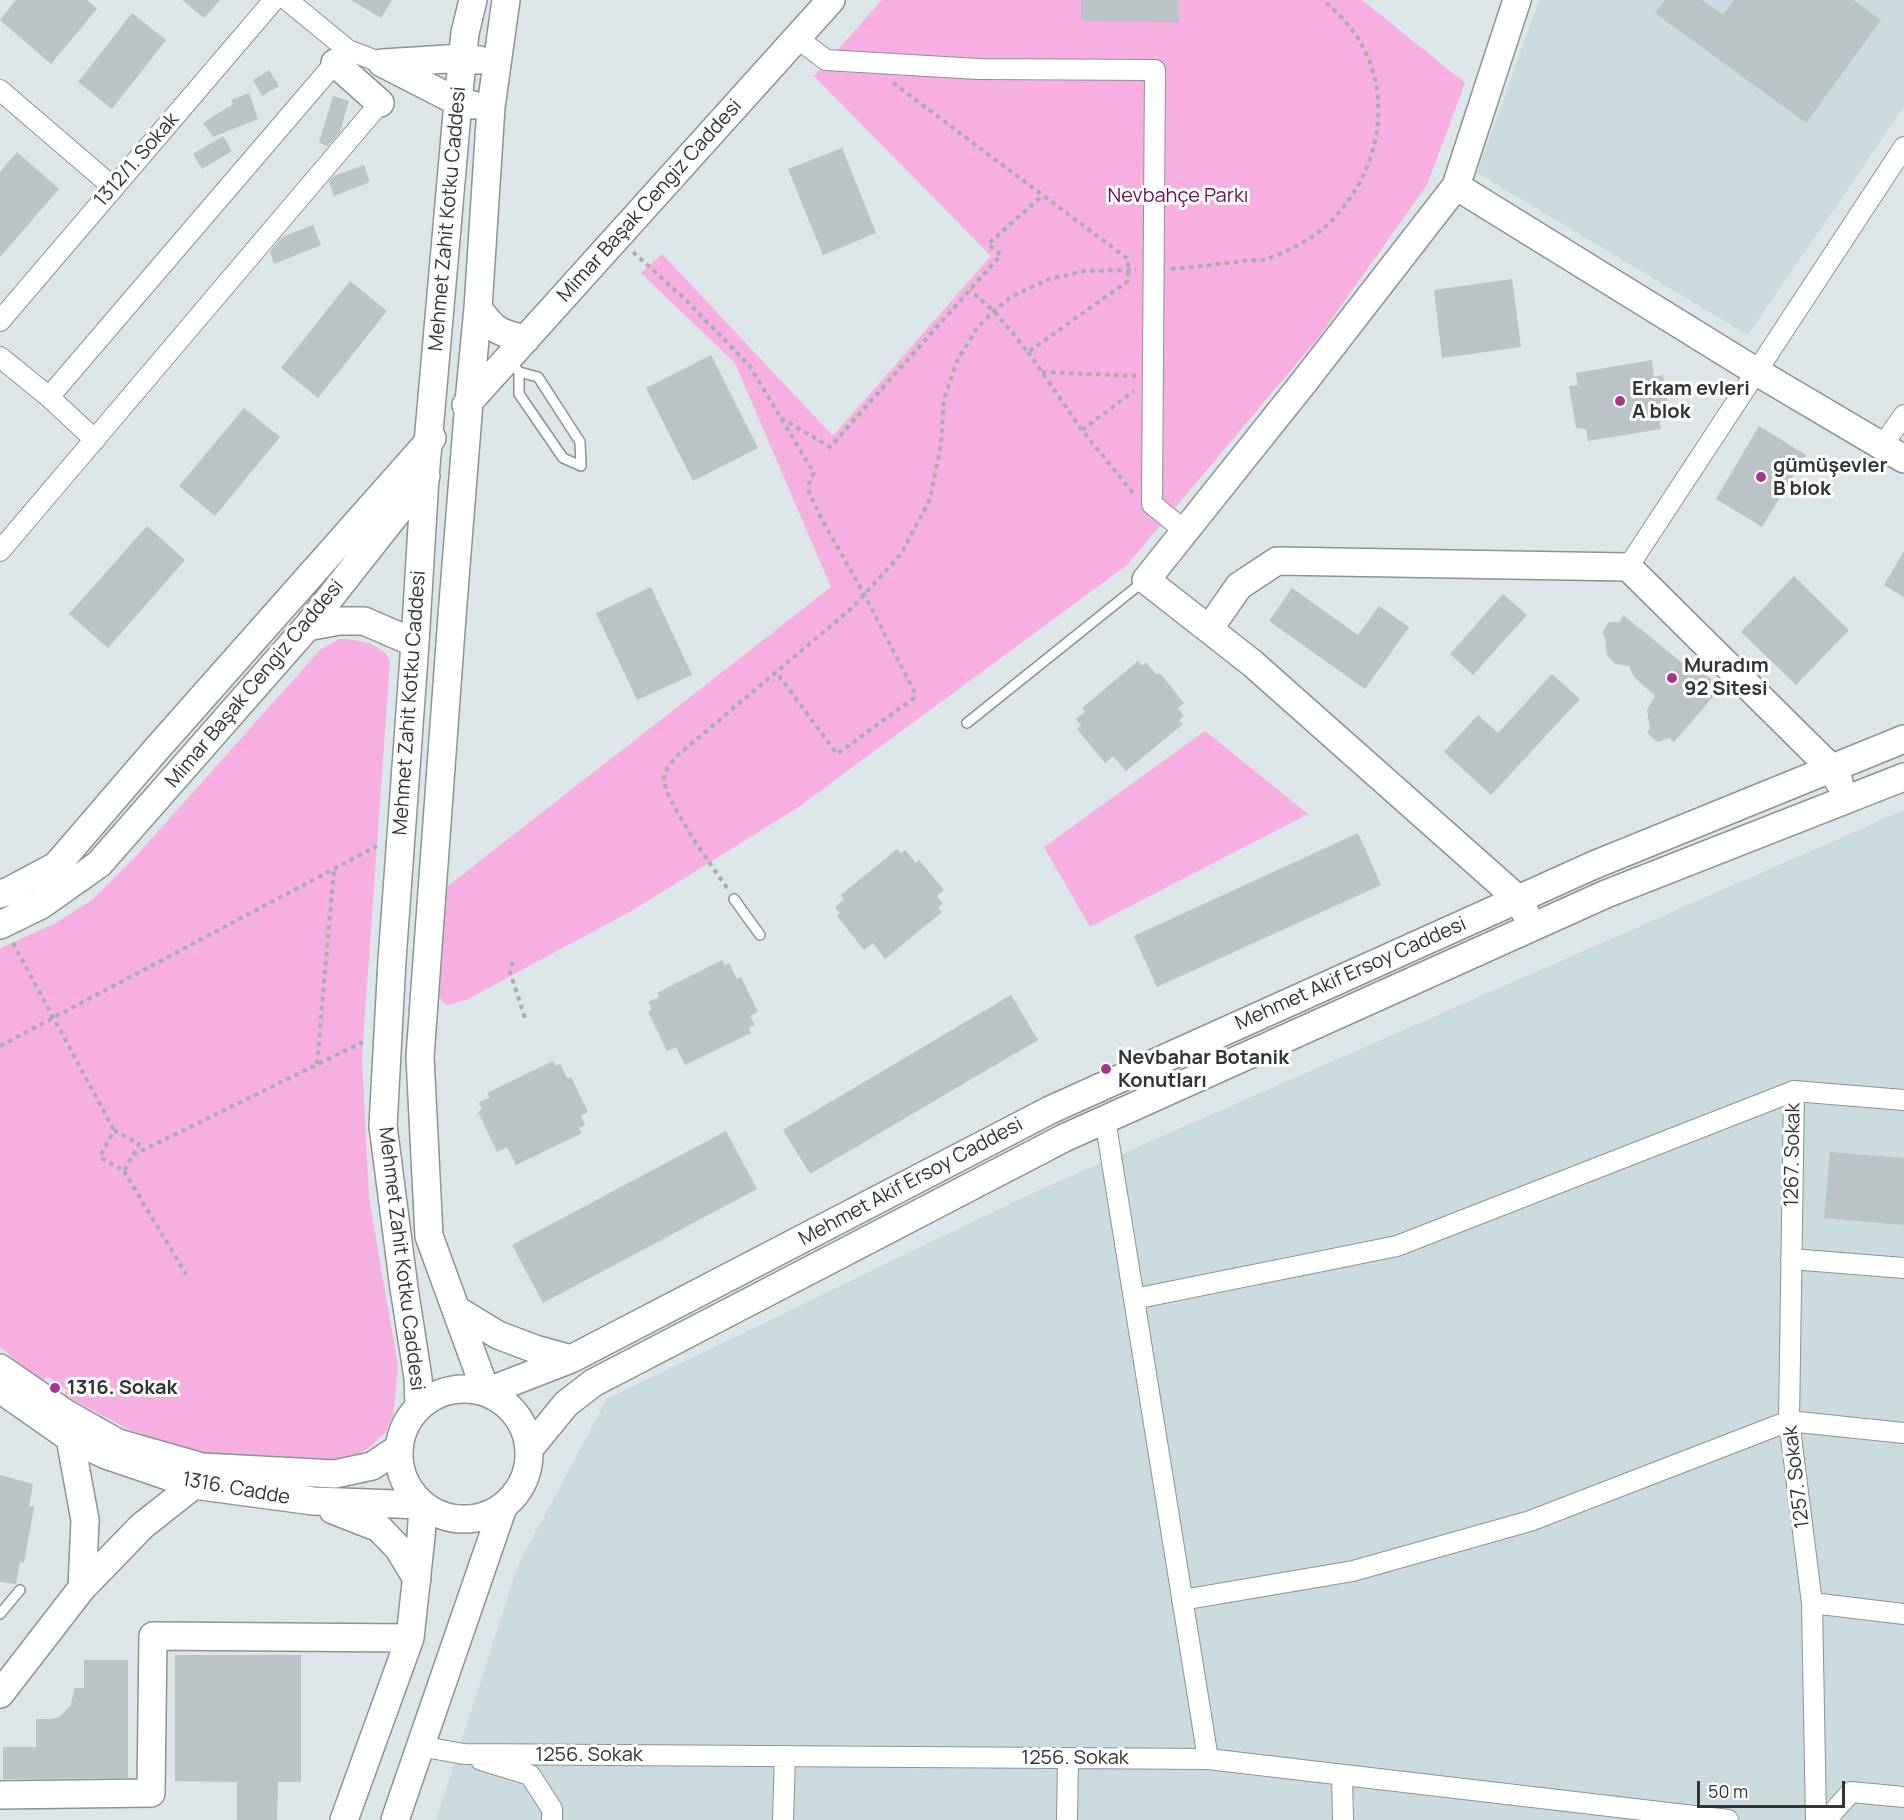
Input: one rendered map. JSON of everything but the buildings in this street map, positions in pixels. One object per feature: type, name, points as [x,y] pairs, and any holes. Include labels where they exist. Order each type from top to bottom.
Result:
[{"type":"main road","name":"Mehmet Zahit Kotku Caddesi","points":[[419,1407],[418,1378],[383,1126],[425,477],[458,102],[465,33],[473,0]]},
{"type":"main road","name":"Mehmet Zahit Kotku Caddesi","points":[[486,1392],[429,1236],[420,1057],[478,308],[491,107],[506,0]]},
{"type":"main road","name":"Mimar Başak Cengiz Caddesi","points":[[0,894],[56,866],[161,743],[428,442],[469,402],[513,365],[525,339],[831,0]]},
{"type":"main road","points":[[1517,0],[1456,186],[1146,580],[1252,663],[1518,899],[1534,927]]},
{"type":"main road","points":[[382,63],[463,58],[498,62]]},
{"type":"main road","points":[[335,63],[380,103]]},
{"type":"main road","points":[[382,63],[458,102],[491,107]]},
{"type":"main road","points":[[1456,186],[1757,372],[1893,452]]},
{"type":"main road","points":[[478,308],[491,327],[508,335],[525,339]]},
{"type":"main road","name":"Mimar Başak Cengiz Caddesi","points":[[1,925],[41,905],[99,864],[307,627],[425,477],[469,402]]},
{"type":"main road","points":[[1209,629],[1239,586],[1278,561],[1628,567],[1832,769],[1848,799]]},
{"type":"main road","points":[[307,627],[339,621],[364,621],[415,643]]},
{"type":"main road","name":"Mehmet Akif Ersoy Caddesi","points":[[486,1392],[571,1359],[1050,1110],[1605,861],[1904,740]]},
{"type":"main road","name":"Mehmet Akif Ersoy Caddesi","points":[[530,1448],[566,1404],[593,1383],[1064,1138],[1606,894],[1904,777]]},
{"type":"main road","points":[[457,1310],[498,1335],[571,1359]]},
{"type":"main road","name":"1316. Cadde","points":[[0,1368],[65,1413],[118,1443],[202,1467],[335,1474],[372,1466],[399,1448]]},
{"type":"main road","points":[[468,1388],[486,1392],[502,1400],[516,1413],[525,1430],[530,1448],[529,1465],[524,1481],[515,1496],[502,1507],[483,1516],[462,1520],[448,1518],[423,1505],[412,1494],[404,1480],[399,1464],[402,1433],[409,1419],[419,1407],[433,1396],[450,1390],[468,1388]]},
{"type":"main road","name":"1316. Cadde","points":[[0,1389],[70,1438],[106,1455],[194,1485],[313,1502],[423,1505]]},
{"type":"main road","points":[[70,1438],[85,1520],[82,1588]]},
{"type":"main road","points":[[0,1694],[82,1588],[142,1526],[194,1485]]},
{"type":"main road","points":[[313,1502],[379,1528],[399,1549],[417,1580]]},
{"type":"main road","points":[[344,1820],[410,1638],[423,1505]]},
{"type":"main road","points":[[395,1820],[502,1507]]},
{"type":"main road","points":[[0,1795],[151,1793],[153,1636],[410,1638]]},
{"type":"street","name":"1312/1. Sokak","points":[[0,321],[274,0]]},
{"type":"street","points":[[287,0],[348,50],[382,63]]},
{"type":"street","points":[[796,38],[826,60],[978,69],[1155,70],[1152,504],[1185,531]]},
{"type":"street","points":[[49,397],[335,63]]},
{"type":"street","points":[[0,90],[114,188]]},
{"type":"street","points":[[0,551],[380,103]]},
{"type":"street","points":[[1628,567],[1904,147]]},
{"type":"street","points":[[0,357],[49,397],[95,440]]},
{"type":"street","points":[[1893,452],[1904,415]]},
{"type":"street","points":[[1134,1299],[1397,1246],[1794,1091]]},
{"type":"street","name":"1267. Sokak","points":[[1791,1258],[1794,1091],[1904,1100]]},
{"type":"street","points":[[1106,1119],[1208,1759]]},
{"type":"street","points":[[1791,1258],[1904,1268]]},
{"type":"street","name":"1257. Sokak","points":[[1791,1258],[1789,1421],[1812,1603],[1816,1820]]},
{"type":"street","points":[[1182,1600],[1353,1571],[1530,1521],[1789,1421],[1904,1433]]},
{"type":"street","points":[[1812,1603],[1904,1614]]},
{"type":"street","name":"1256. Sokak","points":[[419,1746],[464,1754],[1208,1759],[1627,1814],[1728,1820]]},
{"type":"street","points":[[464,1754],[530,1775],[552,1809],[552,1820]]},
{"type":"street","points":[[783,1820],[785,1756]]},
{"type":"street","points":[[1067,1820],[1068,1758]]},
{"type":"street","points":[[1342,1775],[1343,1820]]},
{"type":"street","points":[[1826,1820],[1851,1792],[1904,1797]]},
{"type":"lane","points":[[513,365],[538,377],[580,442],[581,466],[563,458],[519,394],[513,365]]},
{"type":"lane","points":[[966,723],[1146,580]]},
{"type":"lane","points":[[734,899],[760,935]]},
{"type":"lane","points":[[0,1614],[20,1590]]},
{"type":"path","points":[[734,899],[686,828],[667,791],[664,779],[668,767],[678,755],[853,607],[901,554],[930,499],[941,445],[944,399],[957,361],[977,327],[1011,297],[1049,279],[1084,271],[1153,270],[1269,258],[1299,244],[1325,227],[1352,196],[1365,169],[1378,132],[1379,100],[1373,73],[1360,40],[1338,12],[1322,0]]},
{"type":"path","points":[[881,64],[886,79],[1128,259],[1128,281],[1028,352]]},
{"type":"path","points":[[780,417],[830,447],[1000,255],[988,244],[1043,195]]},
{"type":"path","points":[[617,237],[686,300],[749,364],[814,473],[808,489],[820,516],[864,594],[914,691],[914,698],[837,754],[777,672]]},
{"type":"path","points":[[970,290],[994,311],[1028,352],[1082,430],[1138,499],[1152,504]]},
{"type":"path","points":[[1042,372],[1153,376]]},
{"type":"path","points":[[1082,430],[1153,376]]},
{"type":"path","points":[[0,1046],[377,846]]},
{"type":"path","points":[[317,1064],[334,869]]},
{"type":"path","points":[[1,925],[114,1130],[139,1144],[124,1171]]},
{"type":"path","points":[[513,962],[510,972],[525,1018]]},
{"type":"path","points":[[133,1155],[363,1042]]},
{"type":"path","points":[[114,1130],[100,1157],[124,1171],[186,1274]]},
{"type":"shaded area","points":[[1539,0],[1904,0],[1904,107],[1748,335],[1477,173]]},
{"type":"shaded area","points":[[1904,810],[1904,1820],[436,1820],[518,1565],[607,1399],[1026,1196]]},
{"type":"green space","name":"Nevbahçe Parkı","points":[[882,0],[1362,0],[1465,83],[1427,185],[1318,338],[1127,565],[797,808],[633,910],[466,1000],[447,1005],[438,993],[444,889],[831,587],[735,363],[641,273],[662,254],[833,436],[991,256],[814,76]]},
{"type":"green space","points":[[339,639],[361,641],[375,646],[390,661],[362,1057],[369,1198],[398,1366],[393,1416],[385,1433],[357,1455],[334,1459],[217,1458],[132,1431],[64,1395],[67,1390],[47,1376],[42,1381],[0,1347],[0,948],[54,924],[92,900],[137,855],[320,650]]},
{"type":"green space","points":[[1205,731],[1308,814],[1090,927],[1044,847]]},
{"type":"place","name":"Erkam evleri A blok","points":[[1620,401]]},
{"type":"place","name":"gümüşevler B blok","points":[[1761,477]]},
{"type":"place","name":"Muradım 92 Sitesi","points":[[1672,678]]},
{"type":"place","name":"Nevbahar Botanik Konutları","points":[[1106,1069]]},
{"type":"place","name":"1316. Sokak","points":[[55,1388]]}]
